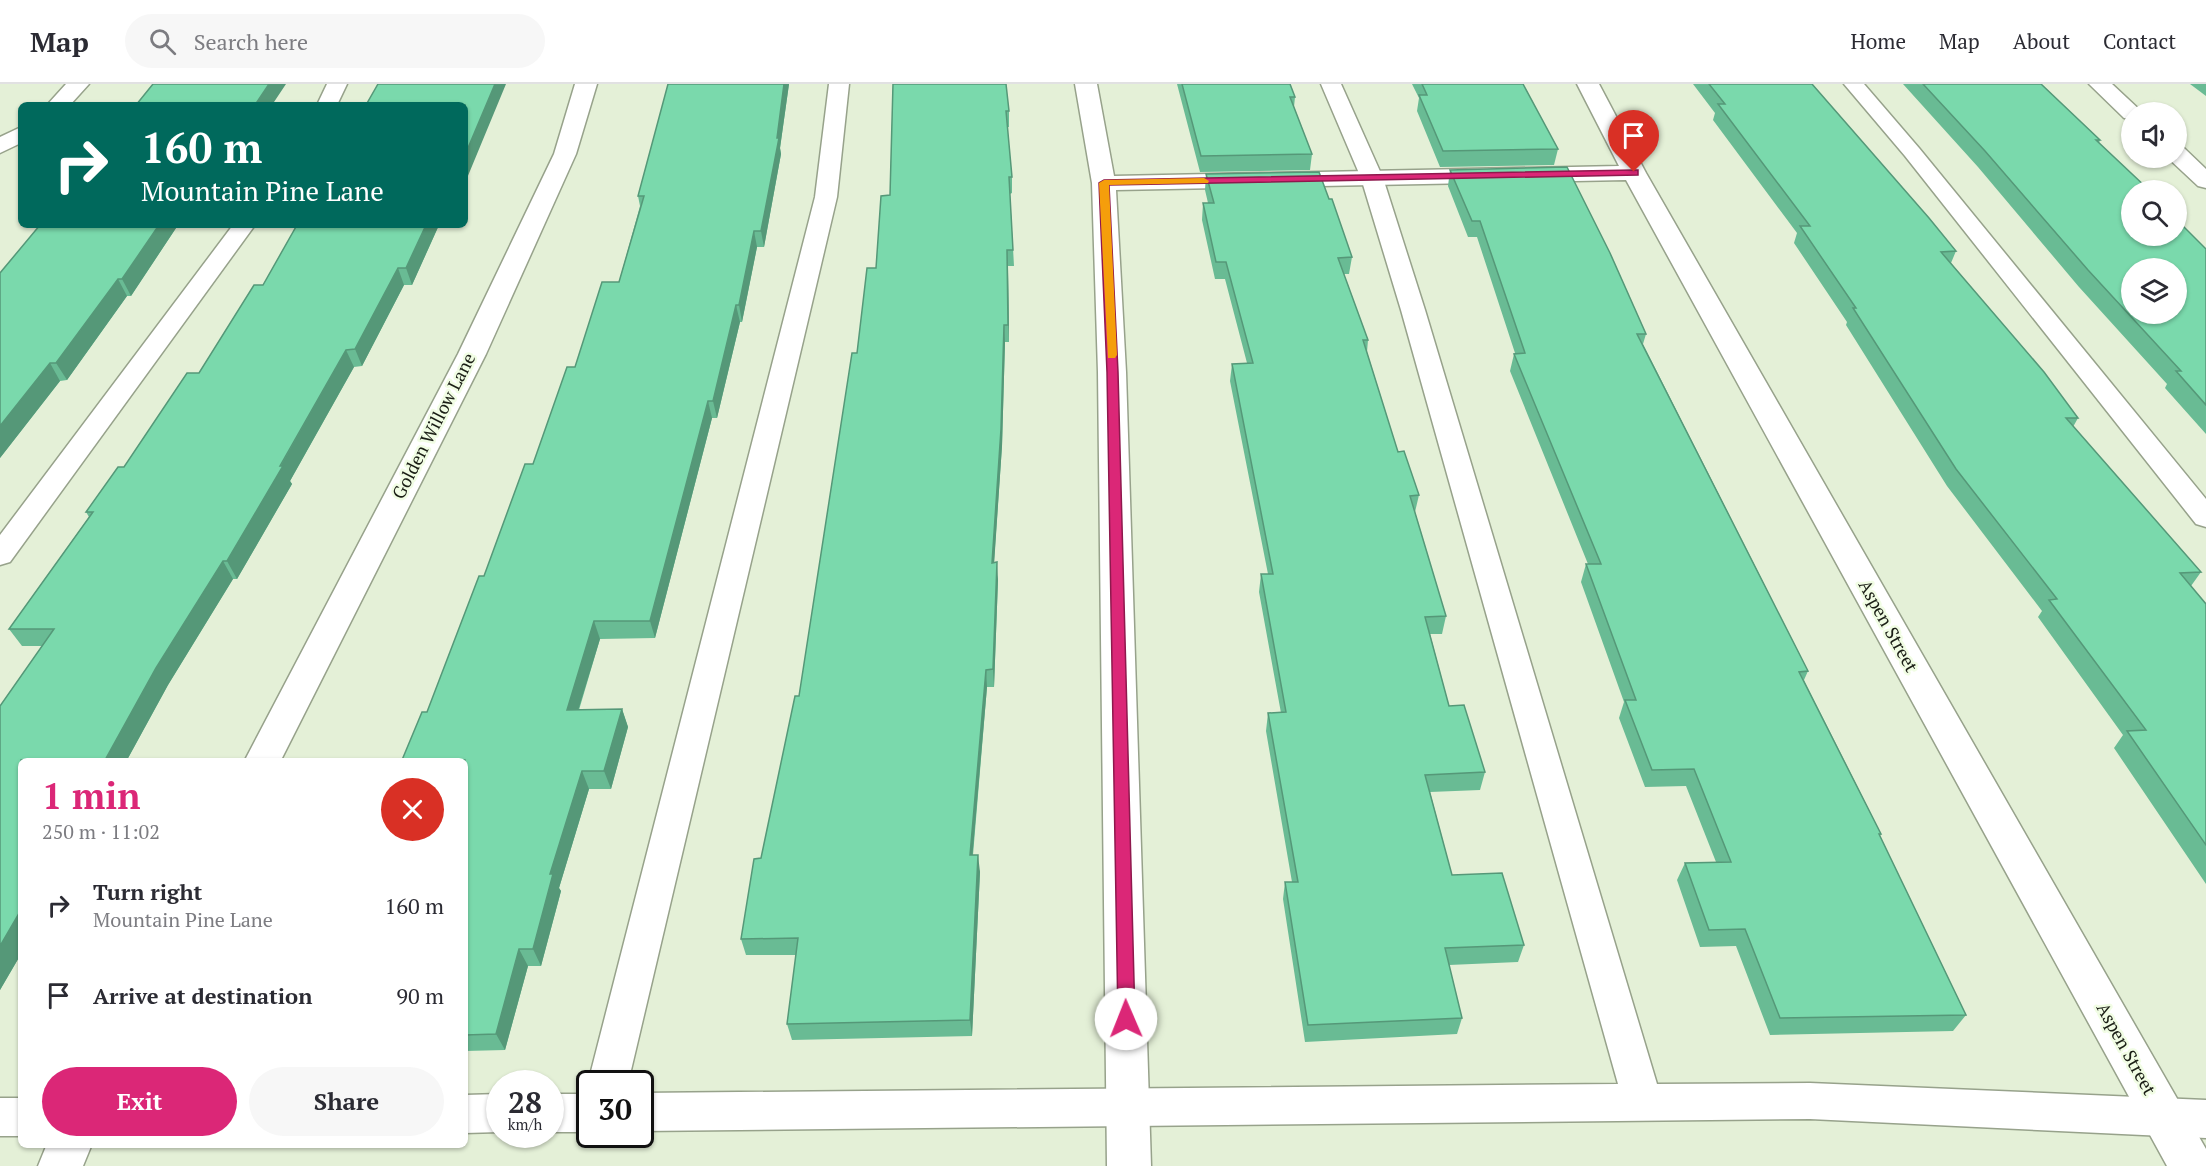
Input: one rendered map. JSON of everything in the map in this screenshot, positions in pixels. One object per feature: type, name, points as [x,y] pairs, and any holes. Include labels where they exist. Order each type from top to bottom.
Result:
[{"type":"street","points":[[61,102],[78,84]]},
{"type":"street","name":"Golden Willow Lane","points":[[264,758],[472,354],[565,154],[586,84]]},
{"type":"street","points":[[1086,84],[1104,183],[1112,372],[1129,1166]]},
{"type":"street","name":"Aspen Street","points":[[1588,84],[1634,172],[2191,1166]]},
{"type":"street","points":[[2100,84],[2121,103]]},
{"type":"street","points":[[0,146],[18,136]]},
{"type":"street","points":[[2187,163],[2206,181]]},
{"type":"street","points":[[1104,183],[1634,172]]},
{"type":"street","points":[[60,1166],[68,1148]]},
{"type":"lane","points":[[329,102],[338,84]]},
{"type":"lane","points":[[611,1070],[826,198],[839,84]]},
{"type":"lane","points":[[1331,84],[1372,178],[1413,310],[1643,1103]]},
{"type":"lane","points":[[1854,84],[1912,152],[2206,518]]},
{"type":"lane","points":[[0,555],[192,299],[242,228]]},
{"type":"lane","points":[[654,1112],[1810,1101],[2206,1119]]},
{"type":"lane","points":[[468,1114],[486,1113]]},
{"type":"lane","points":[[0,1117],[18,1117]]},
{"type":"building","points":[[153,84],[269,84],[257,102],[138,102]]},
{"type":"building","points":[[378,84],[495,84],[468,148],[468,102],[368,102]]},
{"type":"building","points":[[668,84],[784,84],[777,138],[779,138],[761,231],[754,231],[739,305],[736,305],[713,401],[708,401],[650,621],[594,621],[567,710],[622,709],[604,771],[582,771],[550,874],[553,874],[533,949],[519,949],[496,1034],[468,1035],[468,758],[403,758],[422,712],[427,712],[479,576],[484,576],[525,464],[533,464],[567,367],[575,367],[602,282],[619,282],[644,196],[638,196]]},
{"type":"building","points":[[893,84],[1006,84],[1009,111],[1006,111],[1012,177],[1009,177],[1013,250],[1007,250],[1008,325],[1004,325],[1001,429],[992,563],[997,562],[993,669],[986,670],[970,855],[978,855],[970,1020],[787,1024],[798,938],[741,939],[754,859],[761,858],[795,696],[799,696],[852,353],[857,353],[867,268],[876,268],[881,196],[890,195]]},
{"type":"building","points":[[1182,84],[1290,84],[1295,97],[1290,97],[1312,154],[1201,156]]},
{"type":"building","points":[[1422,84],[1523,84],[1558,149],[1443,151],[1419,95],[1427,95]]},
{"type":"building","points":[[1709,84],[1812,84],[1956,251],[1941,252],[2044,372],[2078,418],[2066,418],[2201,572],[2180,573],[2206,604],[2206,845],[2127,731],[2146,730],[2049,600],[2057,599],[1956,469],[1853,308],[1856,308],[1800,226],[1810,226],[1718,104],[1725,104]]},
{"type":"building","points":[[1923,84],[2041,84],[2100,140],[2096,140],[2121,164],[2121,168],[2126,168],[2138,180],[2121,180],[2121,246],[2187,246],[2187,230],[2206,249],[2206,405],[2176,371],[2181,371],[2138,324],[2187,324],[2187,258],[2121,258],[2121,306],[1985,151]]},
{"type":"building","points":[[1567,167],[1610,253],[1646,334],[1637,334],[1808,671],[1799,672],[1881,834],[1879,834],[1966,1015],[1780,1018],[1745,929],[1709,930],[1685,863],[1731,862],[1694,769],[1652,770],[1625,700],[1636,700],[1586,564],[1601,564],[1514,354],[1525,353],[1480,221],[1472,221],[1450,170]]},
{"type":"building","points":[[1319,172],[1329,199],[1332,199],[1352,257],[1338,258],[1368,340],[1363,340],[1398,452],[1404,451],[1419,495],[1410,496],[1446,616],[1425,617],[1449,706],[1464,705],[1485,772],[1425,775],[1452,875],[1502,873],[1524,945],[1445,948],[1462,1018],[1308,1025],[1285,882],[1298,882],[1268,713],[1286,712],[1261,574],[1273,574],[1232,364],[1253,363],[1226,262],[1216,262],[1203,203],[1214,203],[1206,174]]},
{"type":"building","points":[[38,228],[157,228],[122,279],[118,279],[56,363],[50,363],[0,426],[0,273]]},
{"type":"building","points":[[295,228],[425,228],[406,268],[398,268],[355,349],[346,350],[280,466],[283,466],[227,561],[223,561],[156,668],[106,758],[18,758],[18,915],[0,946],[0,706],[54,629],[9,629],[93,512],[86,512],[118,467],[124,467],[187,373],[199,373],[254,285],[263,285]]},
{"type":"slow traffic","points":[[1112,355],[1104,183],[1204,181]]},
{"type":"route","points":[[1126,1019],[1112,372],[1104,183],[1634,172]]}]
